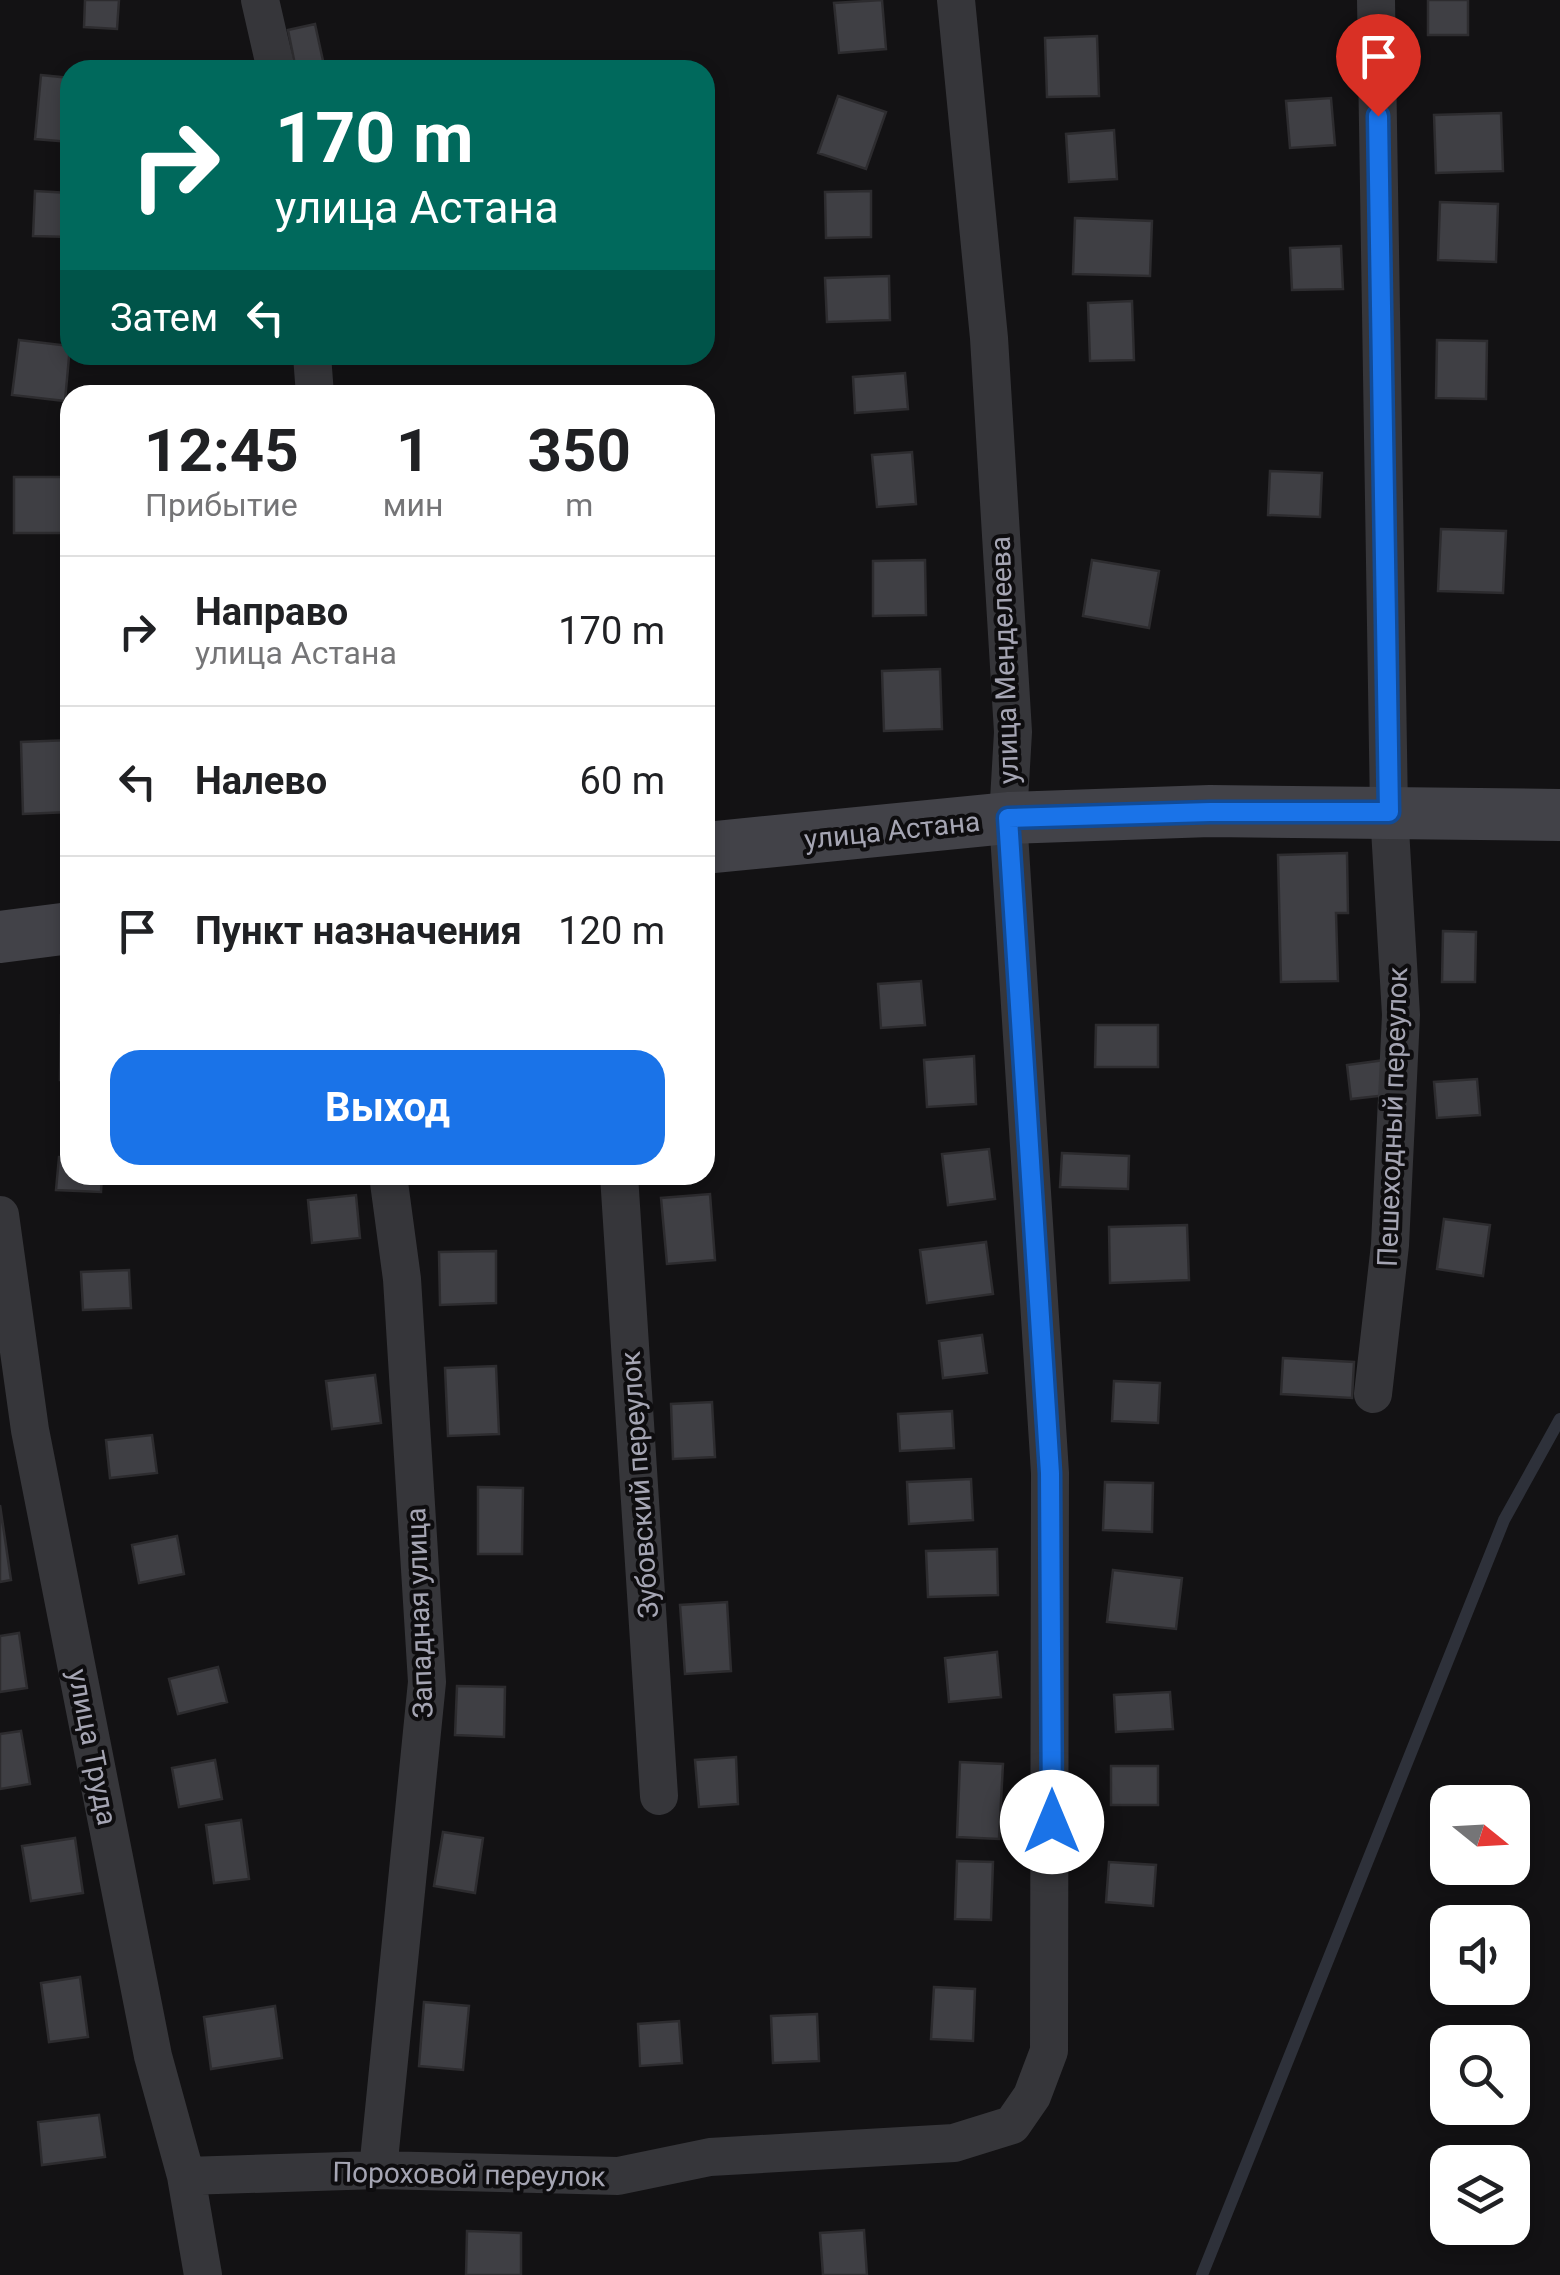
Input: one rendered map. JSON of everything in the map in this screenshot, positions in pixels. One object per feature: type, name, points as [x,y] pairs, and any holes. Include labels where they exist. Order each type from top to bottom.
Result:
[{"type":"street","points":[[260,0],[274,60]]},
{"type":"street","name":"улица Менделеева","points":[[956,0],[989,338],[1013,732],[1008,818],[1050,1473],[1050,2051],[1032,2096]]},
{"type":"street","name":"Пешеходный переулок","points":[[1373,1394],[1390,1245],[1400,1015],[1389,812],[1376,0]]},
{"type":"street","name":"улица Астана","points":[[715,847],[1008,818],[1210,812],[1560,815]]},
{"type":"street","points":[[0,937],[60,929]]},
{"type":"street","name":"Западная улица","points":[[378,2170],[428,1682],[402,1279],[389,1185]]},
{"type":"street","name":"Зубовский переулок","points":[[620,1185],[659,1796]]},
{"type":"street","name":"улица Труда","points":[[0,1215],[30,1430],[153,2056],[186,2176],[203,2275]]},
{"type":"street","name":"Пороховой переулок","points":[[186,2176],[378,2170],[618,2176],[710,2157],[954,2143],[1012,2125],[1032,2096]]},
{"type":"building","points":[[85,0],[119,0],[117,29],[84,27]]},
{"type":"building","points":[[882,0],[886,49],[839,53],[834,3]]},
{"type":"building","points":[[1428,0],[1468,0],[1468,35],[1428,35]]},
{"type":"building","points":[[315,24],[323,60],[294,60],[288,30]]},
{"type":"building","points":[[1097,36],[1099,96],[1047,97],[1045,38]]},
{"type":"building","points":[[41,75],[60,77],[60,141],[35,139]]},
{"type":"building","points":[[838,96],[886,112],[866,169],[818,153]]},
{"type":"building","points":[[1331,98],[1335,145],[1290,148],[1286,101]]},
{"type":"building","points":[[1501,113],[1503,171],[1436,173],[1434,115]]},
{"type":"building","points":[[1114,130],[1117,179],[1069,182],[1066,134]]},
{"type":"building","points":[[35,191],[60,192],[60,237],[33,236]]},
{"type":"building","points":[[871,191],[871,237],[826,238],[825,192]]},
{"type":"building","points":[[1440,202],[1498,204],[1496,262],[1438,260]]},
{"type":"building","points":[[1075,218],[1152,221],[1150,276],[1073,274]]},
{"type":"building","points":[[1341,246],[1343,289],[1292,290],[1290,248]]},
{"type":"building","points":[[889,276],[890,320],[827,322],[825,278]]},
{"type":"building","points":[[1132,301],[1134,360],[1090,361],[1088,303]]},
{"type":"building","points":[[19,340],[60,345],[60,365],[68,365],[66,385],[60,385],[60,400],[12,395]]},
{"type":"building","points":[[1437,340],[1487,341],[1486,399],[1436,398]]},
{"type":"building","points":[[905,373],[908,409],[855,413],[853,377]]},
{"type":"building","points":[[912,452],[916,504],[877,507],[872,455]]},
{"type":"building","points":[[1270,471],[1322,473],[1320,517],[1268,515]]},
{"type":"building","points":[[14,477],[60,477],[60,533],[14,533]]},
{"type":"building","points":[[1441,529],[1506,531],[1503,593],[1438,591]]},
{"type":"building","points":[[925,560],[926,615],[873,616],[873,561]]},
{"type":"building","points":[[1092,560],[1159,571],[1149,628],[1083,616]]},
{"type":"building","points":[[940,669],[942,729],[884,731],[882,671]]},
{"type":"building","points":[[60,740],[60,812],[23,814],[21,742]]},
{"type":"building","points":[[1347,853],[1348,913],[1336,913],[1338,981],[1281,982],[1278,855]]},
{"type":"building","points":[[1443,931],[1476,932],[1475,982],[1442,982]]},
{"type":"building","points":[[921,981],[925,1025],[881,1028],[878,984]]},
{"type":"building","points":[[1096,1025],[1158,1025],[1158,1067],[1095,1067]]},
{"type":"building","points":[[974,1056],[976,1104],[927,1107],[924,1060]]},
{"type":"building","points":[[1385,1060],[1388,1095],[1351,1099],[1347,1065]]},
{"type":"building","points":[[1477,1079],[1480,1115],[1437,1118],[1434,1082]]},
{"type":"building","points":[[989,1149],[995,1199],[948,1205],[942,1154]]},
{"type":"building","points":[[1062,1153],[1129,1156],[1128,1189],[1060,1187]]},
{"type":"building","points":[[59,1157],[60,1185],[101,1185],[101,1192],[56,1190]]},
{"type":"building","points":[[710,1194],[715,1260],[667,1264],[661,1198]]},
{"type":"building","points":[[356,1195],[360,1238],[312,1243],[308,1200]]},
{"type":"building","points":[[1444,1219],[1490,1225],[1483,1276],[1437,1269]]},
{"type":"building","points":[[1187,1225],[1189,1280],[1110,1283],[1109,1227]]},
{"type":"building","points":[[986,1242],[993,1294],[927,1303],[920,1250]]},
{"type":"building","points":[[496,1251],[496,1303],[440,1305],[439,1252]]},
{"type":"building","points":[[129,1270],[131,1308],[83,1310],[81,1272]]},
{"type":"building","points":[[982,1335],[987,1373],[943,1378],[939,1341]]},
{"type":"building","points":[[1283,1358],[1354,1362],[1352,1398],[1281,1394]]},
{"type":"building","points":[[496,1366],[499,1434],[448,1436],[445,1368]]},
{"type":"building","points":[[375,1375],[381,1423],[332,1429],[326,1381]]},
{"type":"building","points":[[1114,1381],[1160,1383],[1158,1423],[1112,1421]]},
{"type":"building","points":[[712,1402],[715,1457],[673,1459],[671,1404]]},
{"type":"building","points":[[952,1411],[954,1448],[900,1451],[898,1414]]},
{"type":"building","points":[[152,1435],[157,1473],[110,1478],[106,1440]]},
{"type":"building","points":[[971,1479],[973,1520],[909,1524],[907,1482]]},
{"type":"building","points":[[1105,1482],[1153,1483],[1152,1532],[1103,1530]]},
{"type":"building","points":[[478,1487],[523,1488],[522,1554],[478,1554]]},
{"type":"building","points":[[0,1505],[11,1580],[0,1582]]},
{"type":"building","points":[[177,1536],[184,1574],[139,1583],[132,1545]]},
{"type":"building","points":[[997,1549],[998,1595],[928,1597],[926,1551]]},
{"type":"building","points":[[1113,1570],[1182,1578],[1176,1629],[1107,1622]]},
{"type":"building","points":[[727,1602],[731,1671],[685,1674],[680,1605]]},
{"type":"building","points":[[19,1633],[27,1688],[0,1692],[0,1636]]},
{"type":"building","points":[[997,1652],[1001,1697],[949,1702],[945,1658]]},
{"type":"building","points":[[218,1667],[227,1702],[178,1714],[169,1679]]},
{"type":"building","points":[[457,1686],[505,1687],[504,1737],[455,1735]]},
{"type":"building","points":[[1170,1692],[1173,1729],[1116,1732],[1114,1695]]},
{"type":"building","points":[[21,1731],[30,1784],[0,1789],[0,1734]]},
{"type":"building","points":[[736,1757],[738,1804],[699,1807],[695,1760]]},
{"type":"building","points":[[215,1760],[222,1799],[179,1807],[172,1768]]},
{"type":"building","points":[[960,1762],[1003,1764],[999,1839],[957,1837]]},
{"type":"building","points":[[1111,1766],[1158,1766],[1158,1805],[1111,1805]]},
{"type":"building","points":[[241,1820],[249,1879],[214,1883],[206,1825]]},
{"type":"building","points":[[443,1832],[483,1838],[475,1893],[434,1886]]},
{"type":"building","points":[[75,1838],[83,1893],[31,1901],[22,1846]]},
{"type":"building","points":[[957,1861],[993,1862],[991,1920],[955,1919]]},
{"type":"building","points":[[1109,1862],[1156,1865],[1153,1906],[1106,1902]]},
{"type":"building","points":[[80,1977],[88,2037],[49,2042],[41,1983]]},
{"type":"building","points":[[934,1987],[975,1989],[973,2041],[931,2039]]},
{"type":"building","points":[[424,2002],[469,2006],[463,2070],[419,2066]]},
{"type":"building","points":[[275,2006],[282,2058],[211,2069],[204,2017]]},
{"type":"building","points":[[817,2014],[819,2061],[773,2063],[771,2016]]},
{"type":"building","points":[[679,2021],[682,2063],[640,2066],[638,2024]]},
{"type":"building","points":[[99,2115],[105,2157],[42,2165],[38,2122]]},
{"type":"building","points":[[864,2230],[867,2275],[823,2275],[820,2233]]},
{"type":"building","points":[[467,2231],[521,2233],[521,2275],[466,2275]]},
{"type":"waterway","points":[[1202,2275],[1504,1520],[1560,1419]]},
{"type":"route","points":[[1052,1822],[1050,1473],[1008,818],[1389,812],[1378,116]]}]
